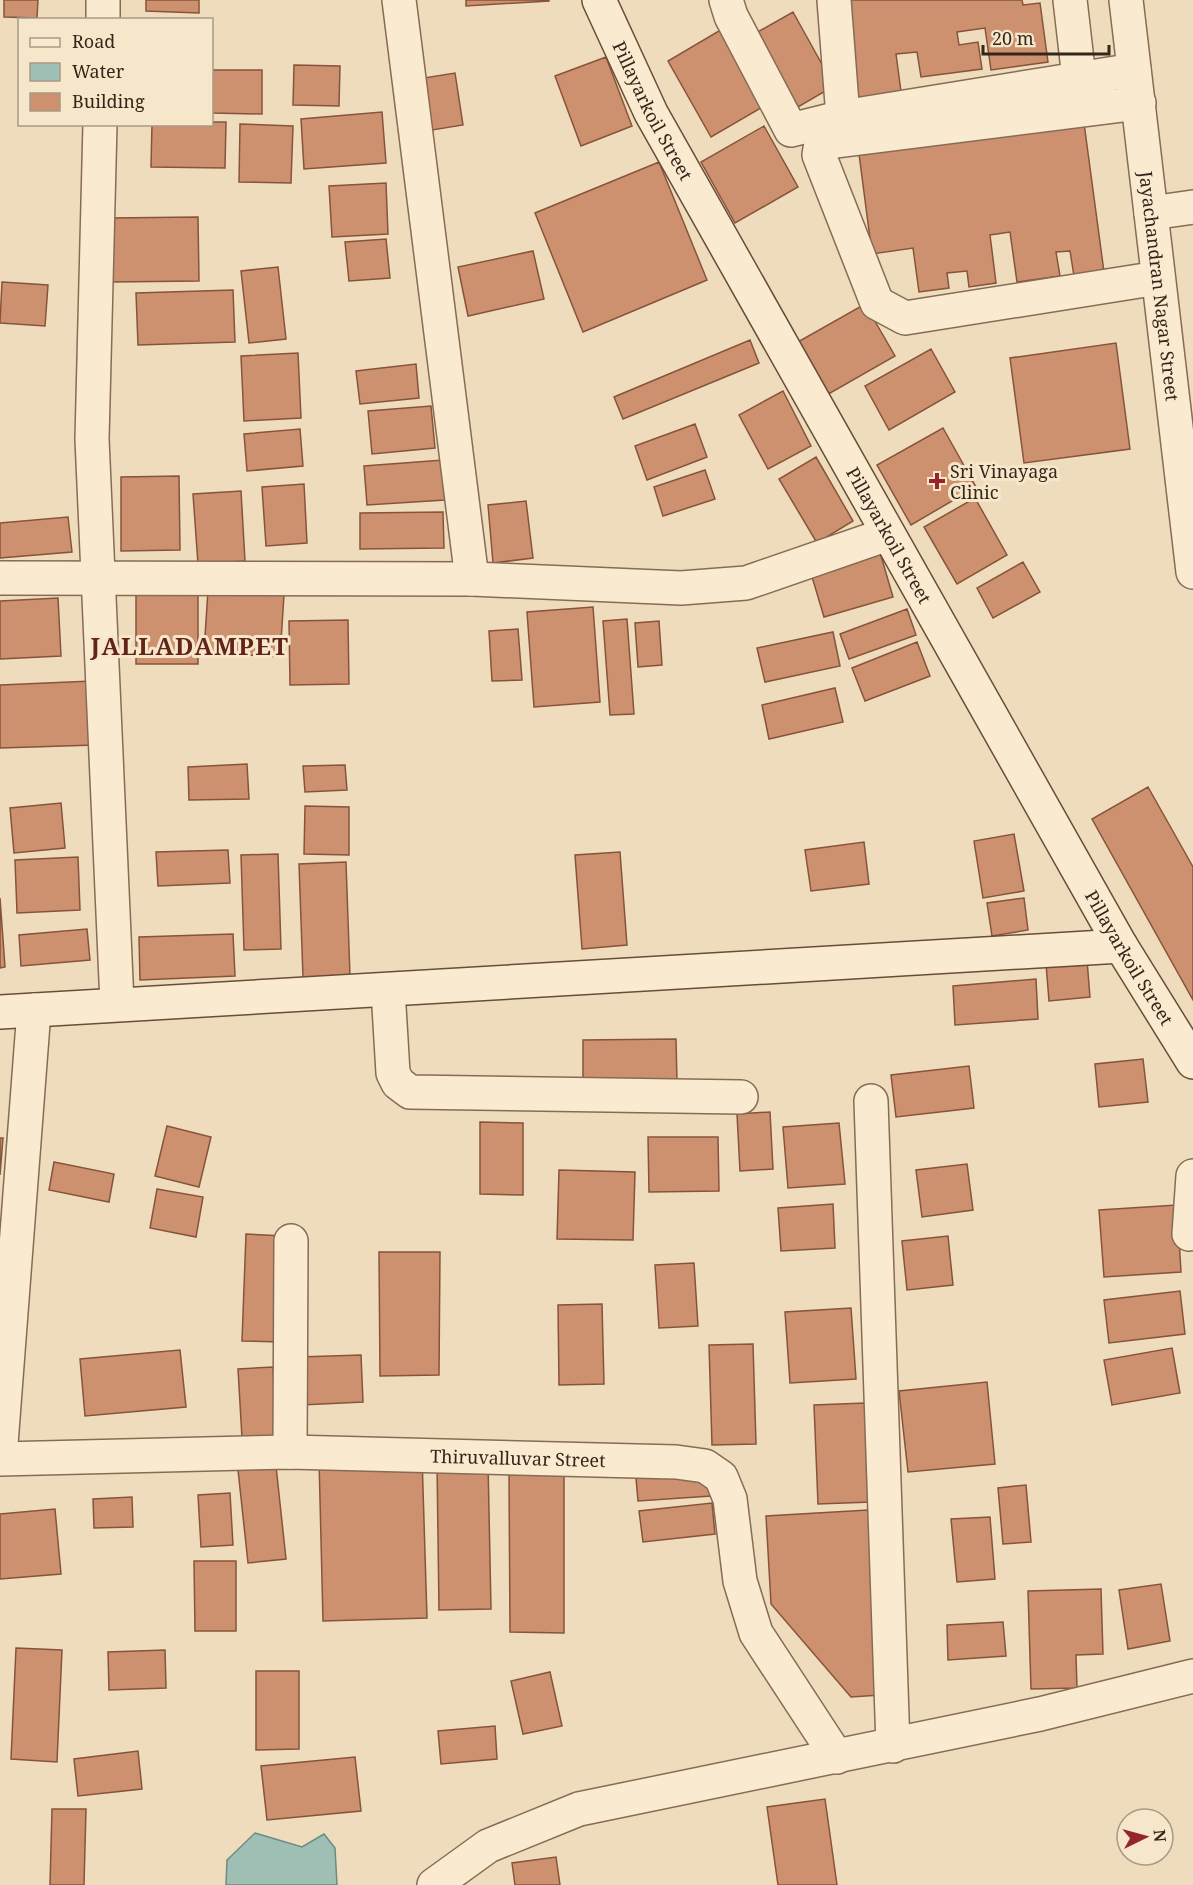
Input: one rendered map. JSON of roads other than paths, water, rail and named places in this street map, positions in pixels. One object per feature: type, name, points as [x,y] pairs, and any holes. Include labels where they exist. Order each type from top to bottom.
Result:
[{"type":"street","points":[[103,0],[103,18]]},
{"type":"street","points":[[399,0],[472,579]]},
{"type":"street","name":"Pillayarkoil Street","points":[[599,0],[651,113],[1120,946],[1193,1062]]},
{"type":"street","points":[[726,0],[791,130],[843,117],[1134,70]]},
{"type":"street","points":[[834,0],[843,117]]},
{"type":"street","points":[[1071,0],[1079,78]]},
{"type":"street","name":"Jayachandran Nagar Street","points":[[1126,0],[1193,572]]},
{"type":"street","points":[[1139,103],[821,143],[819,155],[877,303],[905,318],[1158,278]]},
{"type":"street","points":[[100,126],[92,439],[117,1003]]},
{"type":"street","points":[[1150,213],[1193,207]]},
{"type":"street","points":[[0,578],[472,579],[681,588],[746,584],[888,534]]},
{"type":"street","points":[[0,1012],[117,1003],[131,1005],[1120,946]]},
{"type":"street","points":[[388,990],[393,1073],[398,1083],[410,1092],[741,1097]]},
{"type":"street","points":[[0,1458],[34,1010]]},
{"type":"street","points":[[871,1101],[893,1746]]},
{"type":"street","points":[[1189,1234],[1193,1176]]},
{"type":"street","points":[[290,1452],[291,1241]]},
{"type":"street","name":"Thiruvalluvar Street","points":[[0,1458],[290,1452],[676,1462],[705,1466],[721,1478],[730,1499],[740,1581],[756,1633],[837,1757]]},
{"type":"street","points":[[434,1885],[488,1846],[579,1809],[893,1746],[1040,1714],[1193,1676]]},
{"type":"water","points":[[255,1833],[302,1847],[324,1834],[335,1848],[337,1885],[226,1885],[227,1860]]},
{"type":"place","name":"Sri Vinayaga Clinic","points":[[937,481]]},
{"type":"district","name":"JALLADAMPET","points":[[190,645]]}]
